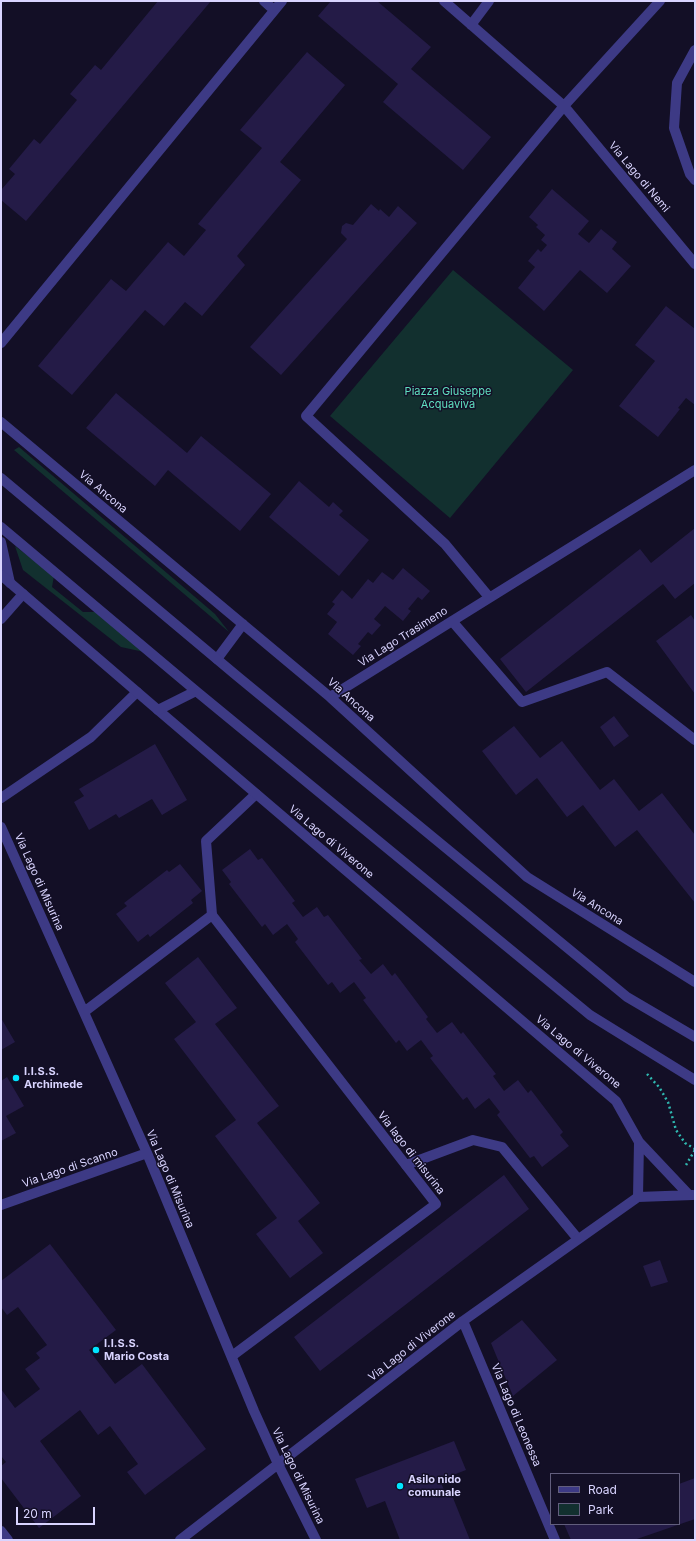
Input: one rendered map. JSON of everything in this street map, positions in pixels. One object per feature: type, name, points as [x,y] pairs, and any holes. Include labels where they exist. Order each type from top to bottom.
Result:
[{"type":"street","points":[[264,1],[274,10]]},
{"type":"street","points":[[1,343],[282,1]]},
{"type":"street","name":"Via Lago di Nemi","points":[[444,1],[564,106],[695,264]]},
{"type":"street","points":[[471,25],[489,1]]},
{"type":"street","points":[[660,1],[564,106],[306,416],[445,544],[489,598],[695,470]]},
{"type":"street","points":[[695,50],[677,84],[674,128],[690,174],[695,180]]},
{"type":"street","name":"Via Ancona","points":[[1,422],[330,697],[527,877],[695,982]]},
{"type":"street","points":[[1,478],[217,659],[627,998],[695,1037]]},
{"type":"street","points":[[1,527],[196,691],[590,1015],[695,1080]]},
{"type":"street","points":[[1,542],[10,583]]},
{"type":"street","points":[[1,575],[158,710],[196,691]]},
{"type":"street","points":[[1,619],[23,594]]},
{"type":"street","name":"Via Lago Trasimeno","points":[[330,697],[489,598]]},
{"type":"street","points":[[452,621],[522,702],[607,672],[695,740]]},
{"type":"street","points":[[217,659],[243,624]]},
{"type":"street","points":[[1,798],[90,737],[137,692]]},
{"type":"street","name":"Via Lago di Viverone","points":[[158,710],[616,1100],[639,1142],[638,1197],[463,1321],[180,1540]]},
{"type":"street","points":[[84,1012],[212,915],[206,841],[256,794]]},
{"type":"street","name":"Via Lago di Misurina","points":[[1,827],[147,1153],[278,1464],[316,1540]]},
{"type":"street","name":"Via lago di misurina","points":[[212,915],[436,1204],[232,1356]]},
{"type":"street","points":[[406,1165],[473,1140],[502,1147],[578,1239]]},
{"type":"street","points":[[639,1142],[692,1195]]},
{"type":"street","name":"Via Lago di Scanno","points":[[1,1205],[147,1153]]},
{"type":"street","points":[[638,1197],[692,1195]]},
{"type":"street","name":"Via Lago di Leonessa","points":[[463,1321],[555,1540]]},
{"type":"street","points":[[1,1531],[8,1540]]},
{"type":"path","points":[[643,1068],[659,1087],[668,1102],[676,1130],[685,1143],[695,1149],[685,1168]]},
{"type":"green space","name":"Piazza Giuseppe Acquaviva","points":[[453,270],[573,370],[450,518],[330,416]]},
{"type":"green space","points":[[19,447],[215,614],[229,632],[14,450]]},
{"type":"green space","points":[[15,546],[54,576],[52,587],[83,612],[95,612],[144,652],[121,647],[23,570]]},
{"type":"building","points":[[158,1],[211,1],[26,221],[1,200],[1,190],[15,174],[9,169],[34,139],[40,144],[77,100],[70,94],[95,65],[101,70]]},
{"type":"building","points":[[331,1],[377,1],[431,47],[411,69],[491,137],[463,170],[383,102],[398,84],[318,16]]},
{"type":"building","points":[[307,52],[345,85],[280,162],[301,180],[237,256],[245,265],[202,316],[185,302],[164,326],[145,310],[72,395],[38,366],[111,279],[126,291],[168,242],[184,256],[206,230],[198,224],[262,148],[240,130]]},
{"type":"building","points":[[552,189],[589,221],[578,234],[589,243],[601,229],[617,242],[612,249],[631,266],[607,293],[580,270],[544,311],[518,288],[535,267],[528,261],[538,249],[541,252],[547,245],[541,240],[545,235],[536,227],[538,225],[529,217]]},
{"type":"building","points":[[371,204],[379,211],[380,209],[389,217],[398,206],[417,223],[281,375],[250,347],[347,239],[341,233],[342,226],[346,223],[353,225]]},
{"type":"building","points":[[666,306],[695,329],[695,405],[686,398],[678,408],[680,409],[658,437],[619,406],[655,361],[635,345]]},
{"type":"building","points":[[116,393],[187,453],[201,436],[271,494],[240,531],[168,470],[155,486],[86,428]]},
{"type":"building","points":[[299,481],[329,507],[333,502],[343,511],[339,515],[369,540],[339,576],[269,517]]},
{"type":"building","points":[[695,528],[695,583],[675,599],[663,584],[526,692],[500,659],[640,549],[651,563]]},
{"type":"building","points":[[403,568],[430,591],[422,600],[418,597],[408,609],[411,611],[403,621],[385,606],[374,619],[381,625],[372,635],[368,632],[358,644],[361,646],[353,655],[328,634],[337,622],[327,614],[335,604],[332,602],[342,590],[352,599],[368,579],[373,583],[382,572],[393,580]]},
{"type":"building","points":[[691,615],[695,621],[695,694],[656,641]]},
{"type":"building","points":[[614,716],[629,736],[614,747],[600,727]]},
{"type":"building","points":[[514,726],[540,758],[562,741],[600,790],[614,779],[639,811],[662,793],[695,835],[695,903],[637,830],[615,847],[583,805],[567,817],[537,778],[516,795],[482,751]]},
{"type":"building","points":[[155,744],[187,800],[162,815],[152,799],[119,818],[116,814],[89,830],[74,802],[84,796],[79,789]]},
{"type":"building","points":[[250,849],[258,860],[262,858],[295,901],[292,903],[303,917],[317,907],[324,917],[328,915],[362,959],[359,960],[371,974],[383,964],[392,976],[395,973],[428,1017],[426,1019],[437,1033],[452,1022],[461,1034],[463,1032],[496,1074],[493,1076],[504,1091],[518,1080],[528,1093],[531,1090],[563,1132],[560,1135],[569,1146],[542,1167],[534,1156],[530,1158],[497,1115],[500,1112],[489,1098],[475,1109],[467,1097],[463,1100],[430,1058],[433,1056],[421,1040],[407,1051],[399,1040],[396,1043],[363,1000],[366,998],[354,982],[340,993],[332,982],[328,985],[295,942],[298,939],[287,924],[273,935],[265,924],[262,927],[229,884],[231,882],[222,870]]},
{"type":"building","points":[[180,864],[202,891],[191,900],[193,903],[150,937],[148,934],[138,942],[116,914],[127,906],[124,903],[167,870],[169,872]]},
{"type":"building","points":[[198,957],[237,1008],[215,1024],[279,1106],[257,1123],[320,1203],[298,1221],[323,1253],[290,1278],[256,1234],[277,1218],[215,1136],[236,1120],[174,1039],[196,1022],[165,983]]},
{"type":"building","points":[[1,1018],[15,1042],[1,1050]]},
{"type":"building","points":[[7,1077],[24,1106],[6,1116],[16,1133],[1,1141],[1,1081]]},
{"type":"building","points":[[504,1175],[529,1209],[320,1371],[294,1337]]},
{"type":"building","points":[[50,1244],[116,1330],[89,1350],[115,1384],[142,1364],[206,1449],[145,1495],[127,1472],[138,1464],[110,1426],[98,1435],[80,1410],[40,1441],[81,1496],[39,1528],[1,1478],[1,1466],[6,1462],[1,1456],[1,1389],[15,1408],[40,1389],[25,1369],[40,1358],[36,1353],[47,1345],[18,1307],[7,1315],[1,1307],[1,1281]]},
{"type":"building","points":[[660,1260],[668,1282],[651,1287],[643,1266]]},
{"type":"building","points":[[522,1320],[557,1360],[513,1396],[491,1343]]},
{"type":"building","name":"Asilo nido comunale","points":[[454,1441],[466,1470],[440,1480],[446,1495],[451,1493],[470,1540],[400,1540],[385,1501],[367,1508],[355,1479]]},
{"type":"building","points":[[695,1478],[695,1519],[680,1524],[680,1484]]},
{"type":"building","points":[[564,1525],[678,1525],[634,1540],[571,1540]]},
{"type":"place","name":"I.I.S.S. Archimede","points":[[16,1078]]},
{"type":"place","name":"I.I.S.S. Mario Costa","points":[[96,1350]]},
{"type":"place","name":"Asilo nido comunale","points":[[400,1486]]}]
